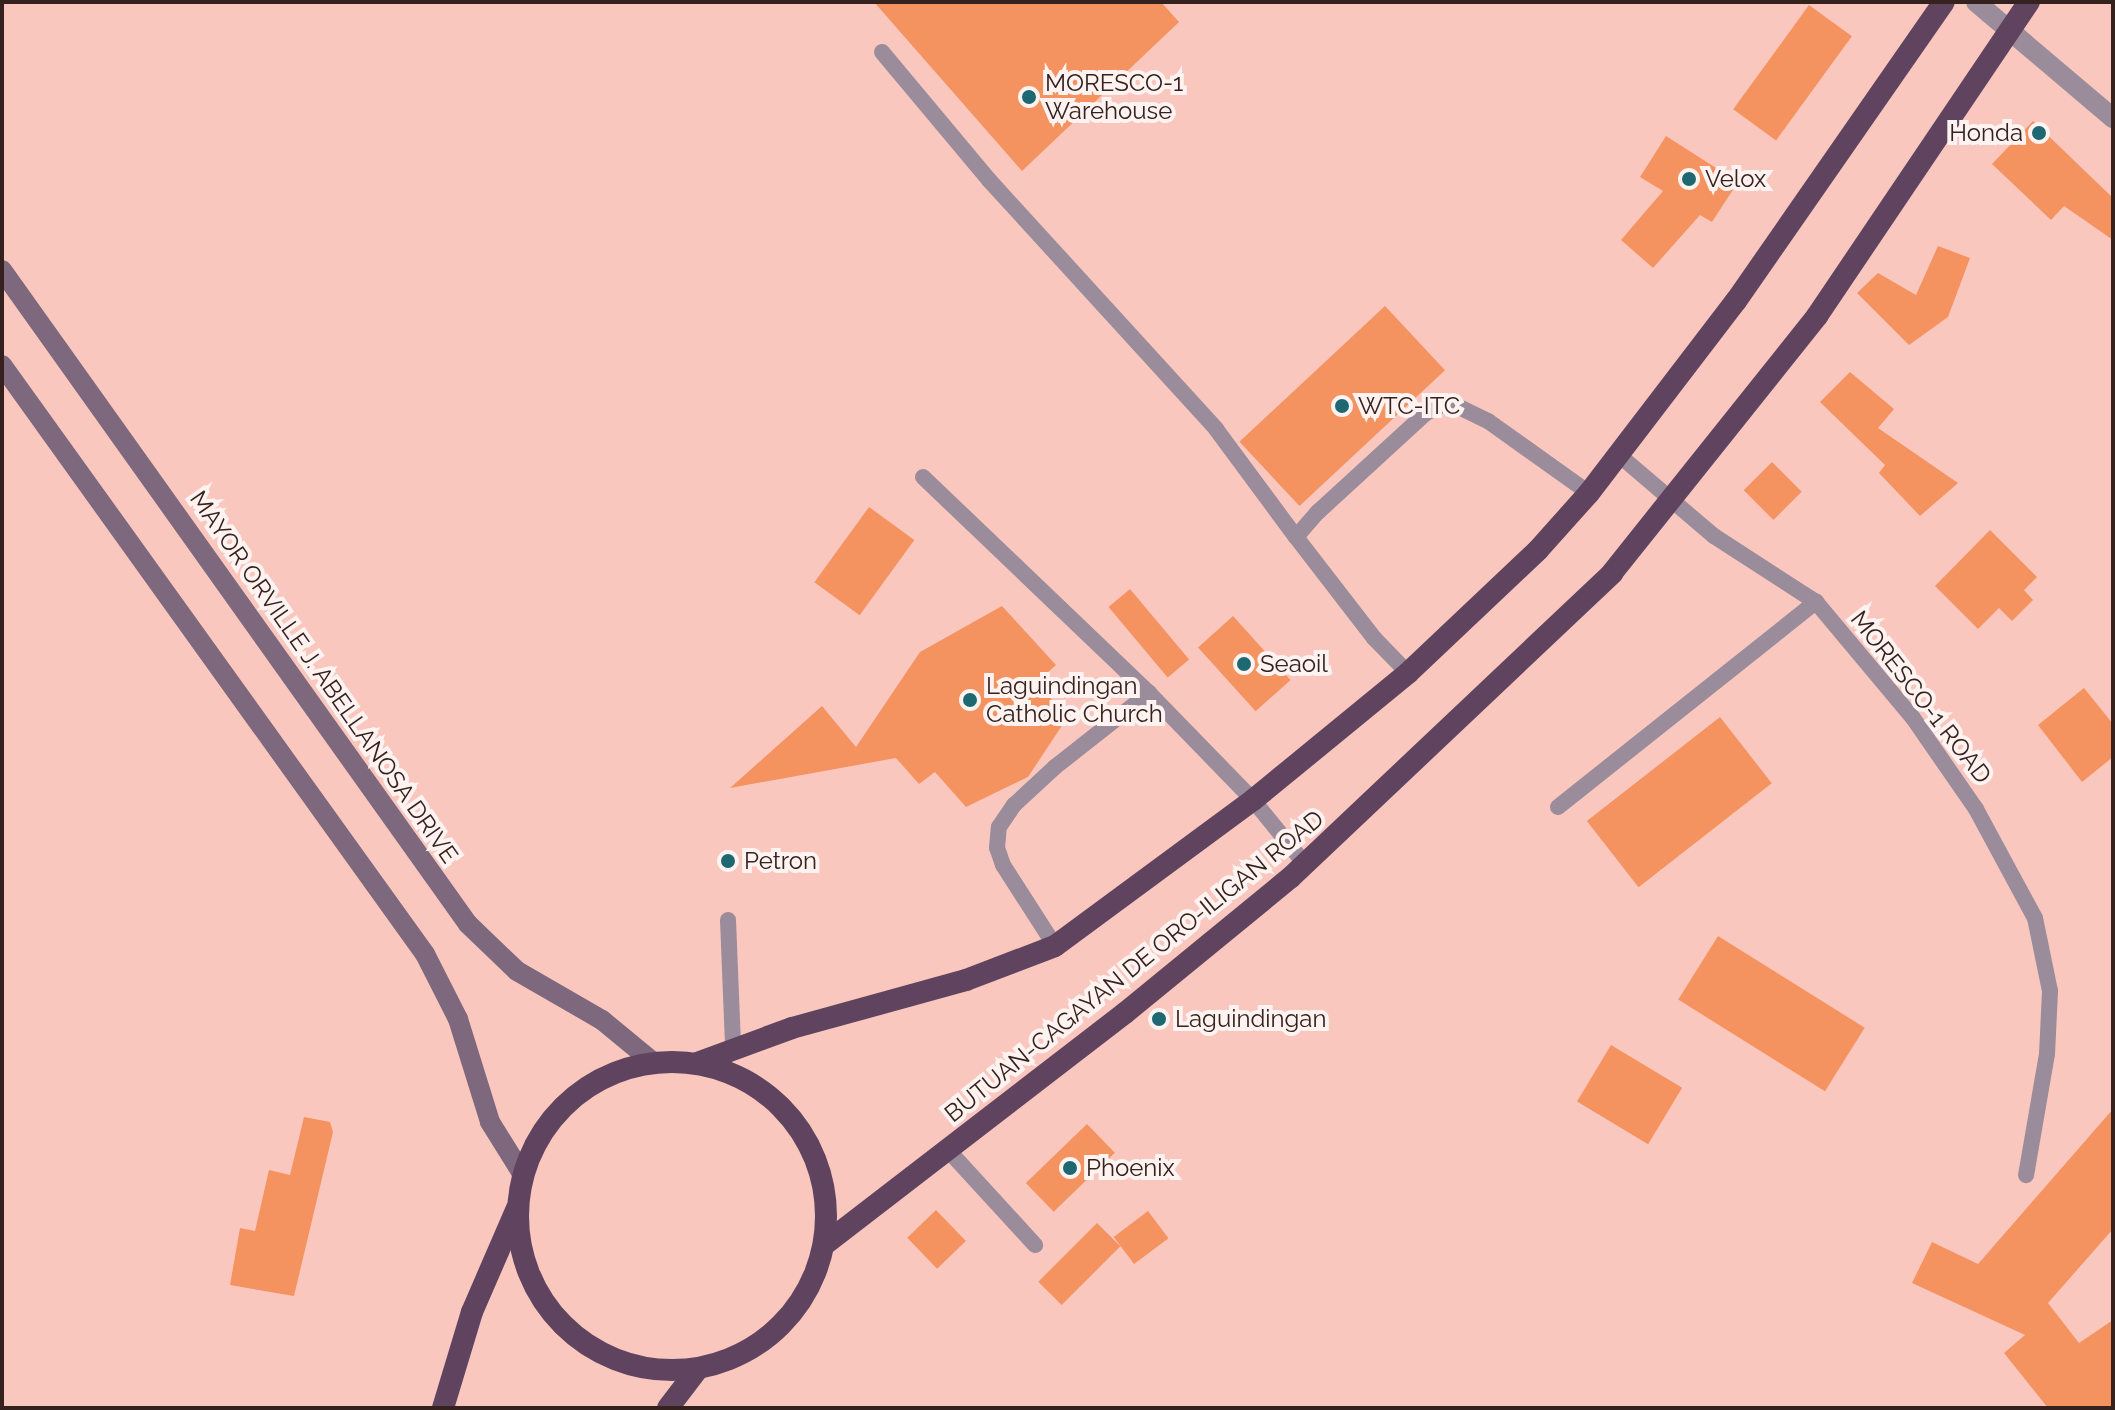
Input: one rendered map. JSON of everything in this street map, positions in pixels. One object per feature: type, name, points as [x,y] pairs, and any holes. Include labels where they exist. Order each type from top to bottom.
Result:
[{"type":"highway","points":[[697,1063],[733,1046],[966,980],[1055,946],[1253,800],[1408,673],[1538,550],[1589,493],[1736,301],[1944,2]]},
{"type":"highway","name":"BUTUAN-CAGAYAN DE ORO-ILIGAN ROAD","points":[[825,1244],[948,1150],[1305,864],[1612,573],[1817,316],[2029,2]]},
{"type":"highway","points":[[443,1408],[472,1312],[518,1207],[523,1175],[558,1111],[618,1071],[653,1062],[697,1063],[736,1075],[771,1096],[799,1126],[818,1163],[827,1203],[825,1244],[813,1282],[791,1315],[763,1342],[697,1370],[628,1366],[568,1332],[529,1276],[518,1207]]},
{"type":"highway","points":[[668,1408],[697,1370]]},
{"type":"main road","name":"MAYOR ORVILLE J. ABELLANOSA DRIVE","points":[[2,270],[468,924],[517,971],[602,1020],[653,1062]]},
{"type":"main road","points":[[2,365],[425,954],[458,1019],[490,1122],[523,1175]]},
{"type":"street","points":[[1976,2],[2113,118]]},
{"type":"lane","points":[[882,52],[989,180],[1216,429],[1374,638],[1408,673]]},
{"type":"lane","points":[[1296,537],[1374,458],[1442,405],[1455,405],[1488,421],[1589,493]]},
{"type":"lane","name":"MORESCO-1 ROAD","points":[[1619,455],[1714,536],[1816,602],[1949,770],[2035,918],[2050,991],[2047,1054],[2026,1175]]},
{"type":"lane","points":[[923,477],[1149,693],[1253,800],[1305,864]]},
{"type":"lane","points":[[1558,807],[1816,602]]},
{"type":"lane","points":[[1055,946],[1003,865],[997,848],[999,827],[1014,805],[1055,767],[1149,693]]},
{"type":"lane","points":[[728,920],[733,1046]]},
{"type":"lane","points":[[948,1150],[1035,1245]]},
{"type":"building","name":"MORESCO-1 Warehouse","points":[[874,2],[1161,2],[1179,22],[1022,171]]},
{"type":"building","points":[[1809,5],[1852,36],[1776,141],[1733,109]]},
{"type":"building","points":[[2033,121],[2113,198],[2113,240],[2064,206],[2051,220],[1992,164]]},
{"type":"building","points":[[1666,136],[1738,182],[1712,222],[1700,215],[1653,268],[1621,240],[1663,191],[1640,177]]},
{"type":"building","points":[[1938,246],[1970,258],[1948,317],[1909,345],[1857,293],[1878,273],[1916,295]]},
{"type":"building","name":"WTC-ITC","points":[[1385,306],[1445,370],[1299,506],[1239,442]]},
{"type":"building","points":[[1850,372],[1894,409],[1878,428],[1958,483],[1920,516],[1879,473],[1885,465],[1820,402]]},
{"type":"building","points":[[1772,462],[1802,492],[1773,520],[1744,490]]},
{"type":"building","points":[[869,507],[914,540],[860,615],[814,582]]},
{"type":"building","points":[[1990,530],[2037,577],[2024,590],[2033,600],[2012,621],[1999,608],[1978,629],[1935,586]]},
{"type":"building","points":[[1130,589],[1189,659],[1168,677],[1109,607]]},
{"type":"building","name":"Laguindingan Catholic Church","points":[[1002,606],[1056,665],[1037,682],[1067,718],[1028,777],[966,807],[935,772],[919,784],[896,758],[730,788],[822,706],[856,747],[920,652]]},
{"type":"building","name":"Seaoil","points":[[1233,616],[1291,680],[1256,711],[1198,647]]},
{"type":"building","points":[[2084,688],[2113,724],[2113,757],[2082,782],[2038,725]]},
{"type":"building","points":[[1720,717],[1772,783],[1639,887],[1587,821]]},
{"type":"building","points":[[1718,936],[1865,1028],[1825,1091],[1678,1000]]},
{"type":"building","points":[[1611,1045],[1682,1088],[1648,1144],[1577,1102]]},
{"type":"building","points":[[2113,1109],[2113,1229],[2048,1303],[2079,1343],[2113,1320],[2113,1408],[2048,1408],[2004,1353],[2025,1335],[1912,1283],[1932,1242],[1978,1264]]},
{"type":"building","points":[[304,1117],[330,1122],[333,1132],[294,1296],[230,1285],[240,1228],[255,1231],[269,1170],[290,1175]]},
{"type":"building","name":"Phoenix","points":[[1087,1124],[1115,1153],[1054,1212],[1026,1183]]},
{"type":"building","points":[[936,1210],[966,1241],[937,1269],[907,1238]]},
{"type":"building","points":[[1148,1211],[1168,1238],[1134,1264],[1114,1237]]},
{"type":"building","points":[[1097,1223],[1120,1246],[1062,1305],[1038,1282]]},
{"type":"place","name":"MORESCO-1 Warehouse","points":[[1029,97]]},
{"type":"place","name":"Honda","points":[[2039,133]]},
{"type":"place","name":"Velox","points":[[1689,179]]},
{"type":"place","name":"WTC-ITC","points":[[1342,406]]},
{"type":"place","name":"Seaoil","points":[[1244,664]]},
{"type":"place","name":"Laguindingan Catholic Church","points":[[970,700]]},
{"type":"place","name":"Petron","points":[[728,861]]},
{"type":"place","name":"Laguindingan","points":[[1159,1019]]},
{"type":"place","name":"Phoenix","points":[[1070,1168]]}]
